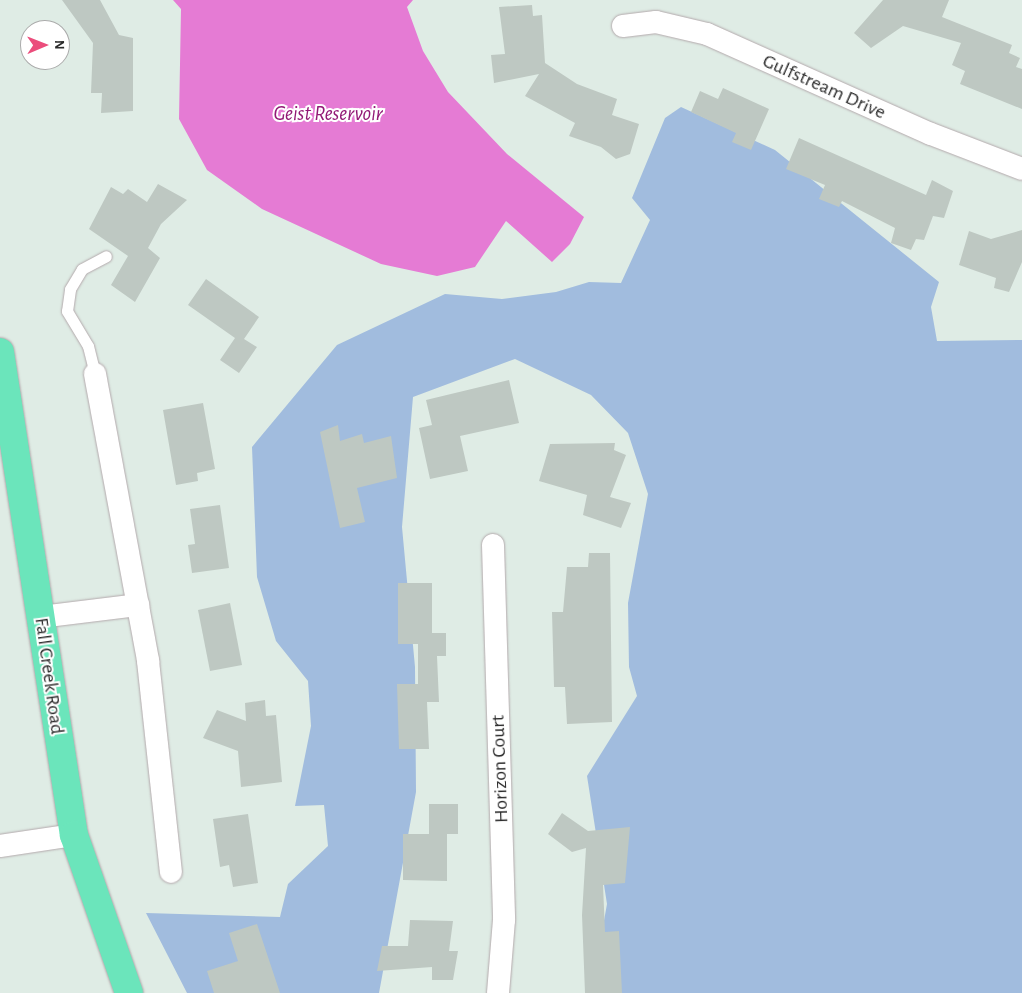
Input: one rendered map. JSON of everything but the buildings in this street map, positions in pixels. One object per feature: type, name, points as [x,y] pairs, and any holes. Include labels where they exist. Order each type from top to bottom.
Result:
[{"type":"main road","name":"Fall Creek Road","points":[[0,352],[74,835],[129,993]]},
{"type":"street","name":"Gulfstream Drive","points":[[623,26],[656,22],[706,34],[931,134],[1022,169]]},
{"type":"street","points":[[95,374],[138,605],[172,872]]},
{"type":"street","name":"Horizon Court","points":[[493,545],[504,920],[498,993]]},
{"type":"street","points":[[40,617],[138,605]]},
{"type":"street","points":[[0,846],[74,835]]},
{"type":"lane","points":[[95,374],[88,346],[67,311],[70,289],[82,269],[106,256]]},
{"type":"shaded area","points":[[681,107],[775,150],[939,282],[931,307],[937,341],[1022,340],[1022,993],[591,993],[607,904],[587,776],[637,696],[629,667],[628,603],[648,494],[628,433],[591,395],[515,359],[413,397],[402,527],[415,667],[416,792],[379,993],[187,993],[146,913],[280,917],[288,884],[328,846],[324,805],[295,806],[311,726],[308,681],[276,641],[257,577],[252,447],[337,345],[445,294],[502,299],[556,292],[589,282],[621,283],[650,220],[632,198],[665,118]]},
{"type":"water","name":"Geist Reservoir","points":[[173,0],[413,0],[407,7],[423,51],[448,92],[507,154],[584,217],[570,244],[552,262],[506,221],[475,267],[437,276],[381,264],[262,209],[207,170],[179,119],[181,9]]}]
